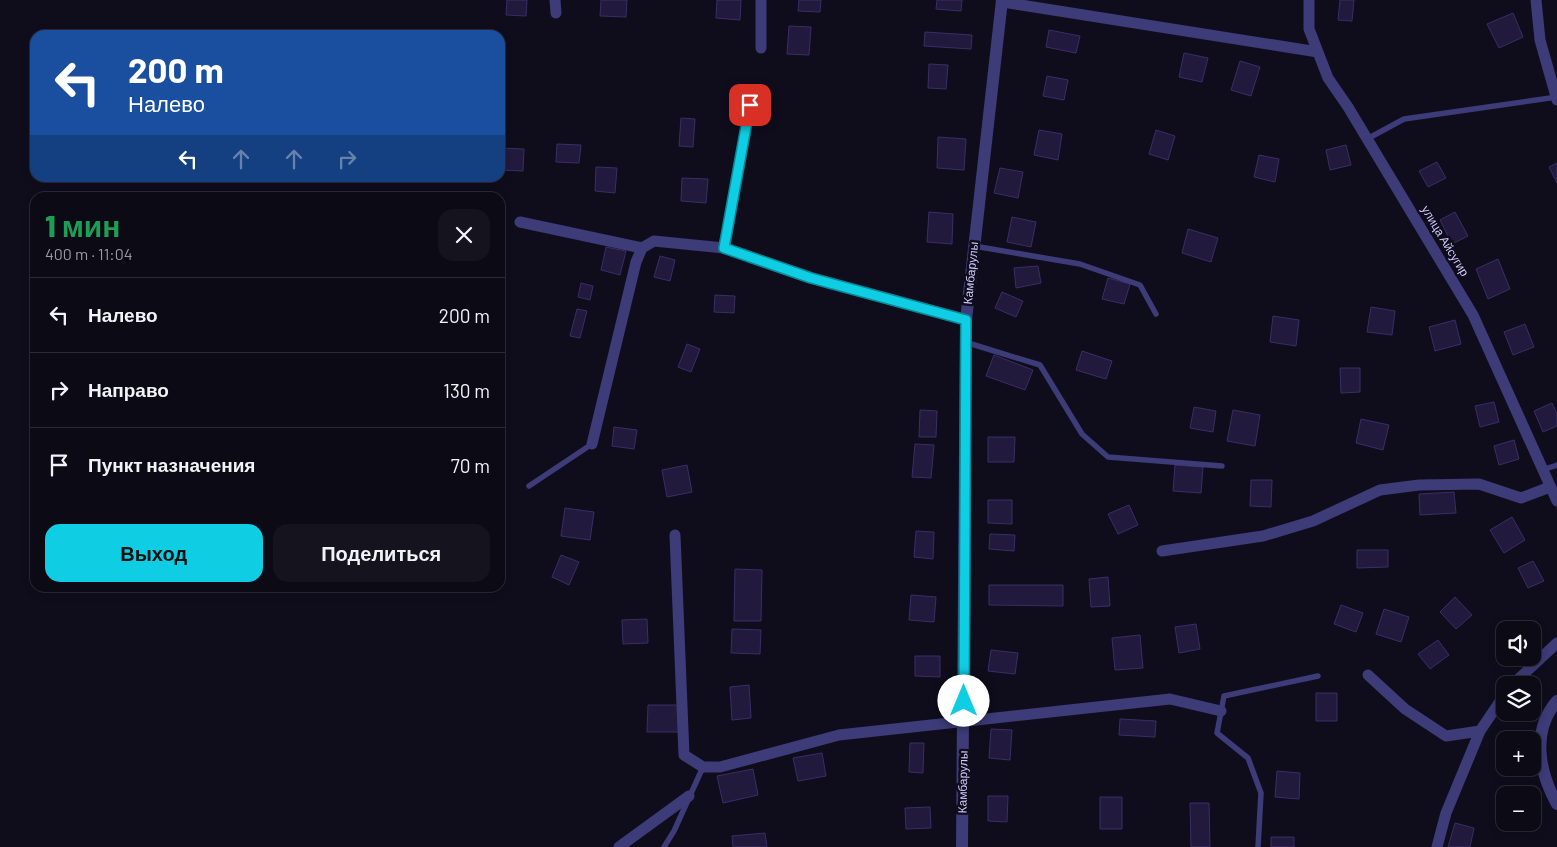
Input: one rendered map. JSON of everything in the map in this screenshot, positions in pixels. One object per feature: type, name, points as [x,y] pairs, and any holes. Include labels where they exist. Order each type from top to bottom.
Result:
[{"type":"street","points":[[555,0],[556,13]]},
{"type":"street","points":[[761,0],[761,48]]},
{"type":"street","name":"улица Айсугир","points":[[1309,0],[1309,29],[1328,78],[1348,107],[1473,315],[1557,501]]},
{"type":"street","points":[[1536,0],[1540,40],[1557,98]]},
{"type":"street","points":[[1002,1],[1318,52]]},
{"type":"street","name":"Камбарулы","points":[[962,847],[966,320],[1002,1]]},
{"type":"street","points":[[724,248],[750,105]]},
{"type":"street","points":[[520,222],[642,248]]},
{"type":"street","points":[[592,444],[636,262],[642,248],[654,241],[724,248],[811,278],[966,320]]},
{"type":"street","points":[[1162,551],[1263,536],[1313,522],[1380,490],[1418,485],[1480,484],[1520,498],[1550,487]]},
{"type":"street","points":[[675,535],[684,755],[703,767],[720,767],[839,735],[964,721],[1170,699],[1221,711]]},
{"type":"street","points":[[1522,676],[1557,643]]},
{"type":"street","points":[[1368,675],[1405,709],[1446,736],[1480,731]]},
{"type":"street","points":[[1557,701],[1551,708],[1540,733],[1540,759],[1548,788],[1557,804]]},
{"type":"street","points":[[1438,847],[1446,813],[1480,731],[1496,707]]},
{"type":"street","points":[[619,847],[689,796]]},
{"type":"lane","points":[[1367,139],[1404,118],[1557,98]]},
{"type":"lane","points":[[974,246],[1080,264],[1140,285],[1156,314]]},
{"type":"lane","points":[[965,342],[1040,365],[1082,434],[1108,457],[1222,466]]},
{"type":"lane","points":[[529,486],[592,444]]},
{"type":"lane","points":[[1542,470],[1557,465]]},
{"type":"lane","points":[[1258,847],[1261,793],[1248,758],[1218,733],[1224,696],[1318,676]]},
{"type":"lane","points":[[664,847],[674,830],[703,767]]},
{"type":"building","points":[[507,0],[527,0],[526,16],[506,15]]},
{"type":"building","points":[[601,0],[627,0],[626,17],[600,16]]},
{"type":"building","points":[[717,0],[741,0],[740,20],[716,18]]},
{"type":"building","points":[[799,0],[821,0],[820,12],[798,11]]},
{"type":"building","points":[[937,0],[962,0],[961,11],[936,9]]},
{"type":"building","points":[[1340,0],[1354,0],[1352,21],[1338,20]]},
{"type":"building","points":[[1513,13],[1523,37],[1499,48],[1487,24]]},
{"type":"building","points":[[789,26],[811,27],[809,55],[787,54]]},
{"type":"building","points":[[1049,30],[1080,36],[1076,53],[1046,47]]},
{"type":"building","points":[[925,32],[972,35],[971,49],[924,46]]},
{"type":"building","points":[[1184,53],[1208,58],[1202,82],[1179,77]]},
{"type":"building","points":[[1240,61],[1260,67],[1251,96],[1231,90]]},
{"type":"building","points":[[929,64],[948,65],[946,89],[928,88]]},
{"type":"building","points":[[1047,76],[1068,80],[1064,100],[1043,96]]},
{"type":"building","points":[[681,118],[695,119],[693,147],[679,146]]},
{"type":"building","points":[[1039,130],[1062,134],[1058,160],[1034,155]]},
{"type":"building","points":[[1156,130],[1175,136],[1168,160],[1149,154]]},
{"type":"building","points":[[938,137],[966,139],[964,170],[937,168]]},
{"type":"building","points":[[557,144],[581,145],[579,163],[556,162]]},
{"type":"building","points":[[1346,145],[1351,165],[1330,170],[1326,150]]},
{"type":"building","points":[[505,148],[524,149],[523,171],[505,170]]},
{"type":"building","points":[[1259,155],[1279,159],[1275,182],[1254,177]]},
{"type":"building","points":[[1437,162],[1446,178],[1428,187],[1419,171]]},
{"type":"building","points":[[1557,163],[1557,183],[1549,167]]},
{"type":"building","points":[[596,167],[617,168],[615,193],[595,191]]},
{"type":"building","points":[[1000,168],[1023,172],[1018,198],[994,193]]},
{"type":"building","points":[[682,178],[708,179],[706,203],[681,201]]},
{"type":"building","points":[[929,212],[953,214],[952,244],[927,242]]},
{"type":"building","points":[[1455,212],[1468,236],[1452,244],[1440,220]]},
{"type":"building","points":[[1012,217],[1036,222],[1031,247],[1007,242]]},
{"type":"building","points":[[1188,229],[1218,238],[1211,262],[1182,253]]},
{"type":"building","points":[[606,247],[626,251],[620,275],[601,270]]},
{"type":"building","points":[[660,256],[675,260],[670,281],[654,277]]},
{"type":"building","points":[[1498,259],[1510,289],[1488,299],[1476,269]]},
{"type":"building","points":[[1038,266],[1041,283],[1016,288],[1014,268]]},
{"type":"building","points":[[1108,278],[1130,284],[1124,304],[1102,299]]},
{"type":"building","points":[[581,283],[593,286],[590,300],[578,297]]},
{"type":"building","points":[[1002,292],[1023,301],[1016,317],[995,308]]},
{"type":"building","points":[[715,295],[735,296],[734,313],[714,312]]},
{"type":"building","points":[[1371,307],[1395,311],[1392,335],[1367,332]]},
{"type":"building","points":[[577,309],[587,311],[580,338],[570,336]]},
{"type":"building","points":[[1273,316],[1299,320],[1296,346],[1270,342]]},
{"type":"building","points":[[1455,320],[1461,344],[1435,351],[1429,327]]},
{"type":"building","points":[[1525,324],[1534,347],[1513,355],[1504,332]]},
{"type":"building","points":[[687,344],[700,349],[691,372],[678,367]]},
{"type":"building","points":[[1082,351],[1112,361],[1106,379],[1076,370]]},
{"type":"building","points":[[994,355],[1033,370],[1025,390],[986,376]]},
{"type":"building","points":[[1340,368],[1360,368],[1360,392],[1341,393]]},
{"type":"building","points":[[1494,402],[1499,422],[1480,427],[1475,406]]},
{"type":"building","points":[[1552,403],[1557,414],[1557,426],[1543,432],[1534,411]]},
{"type":"building","points":[[1194,407],[1216,411],[1213,432],[1190,428]]},
{"type":"building","points":[[920,410],[937,411],[936,437],[919,437]]},
{"type":"building","points":[[1233,410],[1260,415],[1255,446],[1227,441]]},
{"type":"building","points":[[1361,419],[1389,425],[1383,450],[1356,443]]},
{"type":"building","points":[[614,427],[637,430],[634,449],[612,446]]},
{"type":"building","points":[[988,437],[1015,437],[1014,462],[988,462]]},
{"type":"building","points":[[1514,440],[1519,459],[1499,465],[1494,446]]},
{"type":"building","points":[[915,444],[934,445],[931,478],[912,477]]},
{"type":"building","points":[[687,465],[692,492],[667,497],[662,470]]},
{"type":"building","points":[[1175,465],[1203,467],[1201,493],[1173,491]]},
{"type":"building","points":[[1251,480],[1272,480],[1271,507],[1250,506]]},
{"type":"building","points":[[1454,492],[1456,513],[1420,515],[1419,494]]},
{"type":"building","points":[[988,500],[1012,500],[1012,524],[988,523]]},
{"type":"building","points":[[1129,505],[1138,525],[1118,534],[1108,514]]},
{"type":"building","points":[[565,508],[594,512],[590,540],[561,536]]},
{"type":"building","points":[[1512,517],[1525,540],[1504,553],[1490,530]]},
{"type":"building","points":[[916,531],[934,532],[933,559],[914,557]]},
{"type":"building","points":[[990,534],[1015,535],[1014,551],[989,549]]},
{"type":"building","points":[[1357,550],[1388,550],[1388,567],[1357,568]]},
{"type":"building","points":[[561,555],[579,562],[569,585],[552,577]]},
{"type":"building","points":[[1533,561],[1544,581],[1528,588],[1518,568]]},
{"type":"building","points":[[735,569],[762,570],[761,621],[734,621]]},
{"type":"building","points":[[1108,577],[1110,606],[1091,607],[1089,579]]},
{"type":"building","points":[[989,585],[1063,585],[1063,606],[989,605]]},
{"type":"building","points":[[911,595],[936,597],[934,622],[909,620]]},
{"type":"building","points":[[1455,597],[1472,615],[1456,629],[1440,612]]},
{"type":"building","points":[[1341,605],[1363,613],[1356,632],[1334,624]]},
{"type":"building","points":[[1384,609],[1409,617],[1401,642],[1376,634]]},
{"type":"building","points":[[647,619],[648,643],[623,644],[622,620]]},
{"type":"building","points":[[1196,624],[1200,649],[1179,653],[1175,627]]},
{"type":"building","points":[[732,629],[761,630],[760,654],[731,653]]},
{"type":"building","points":[[1140,635],[1143,668],[1115,670],[1112,638]]},
{"type":"building","points":[[1438,640],[1449,655],[1430,669],[1418,654]]},
{"type":"building","points":[[991,650],[1018,653],[1015,674],[988,671]]},
{"type":"building","points":[[915,656],[940,656],[940,677],[915,676]]},
{"type":"building","points":[[749,685],[751,718],[732,720],[730,687]]},
{"type":"building","points":[[1316,693],[1337,693],[1337,721],[1316,721]]},
{"type":"building","points":[[648,705],[679,705],[679,732],[647,732]]},
{"type":"building","points":[[1120,719],[1156,721],[1155,737],[1119,735]]},
{"type":"building","points":[[991,729],[1012,730],[1010,760],[989,758]]},
{"type":"building","points":[[910,743],[924,743],[923,773],[909,772]]},
{"type":"building","points":[[822,753],[826,776],[798,781],[793,758]]},
{"type":"building","points":[[753,769],[758,795],[723,803],[717,776]]},
{"type":"building","points":[[1277,771],[1300,773],[1299,799],[1275,797]]},
{"type":"building","points":[[988,796],[1008,796],[1007,822],[988,821]]},
{"type":"building","points":[[1100,797],[1122,797],[1122,829],[1100,829]]},
{"type":"building","points":[[1190,803],[1209,803],[1210,847],[1191,847]]},
{"type":"building","points":[[930,807],[931,828],[906,829],[905,808]]},
{"type":"building","points":[[1455,823],[1474,828],[1470,847],[1448,847]]},
{"type":"building","points":[[765,833],[767,847],[733,847],[732,836]]},
{"type":"building","points":[[1271,837],[1294,837],[1294,847],[1271,847]]},
{"type":"route","points":[[750,105],[724,248],[811,278],[966,320],[964,701]]}]
